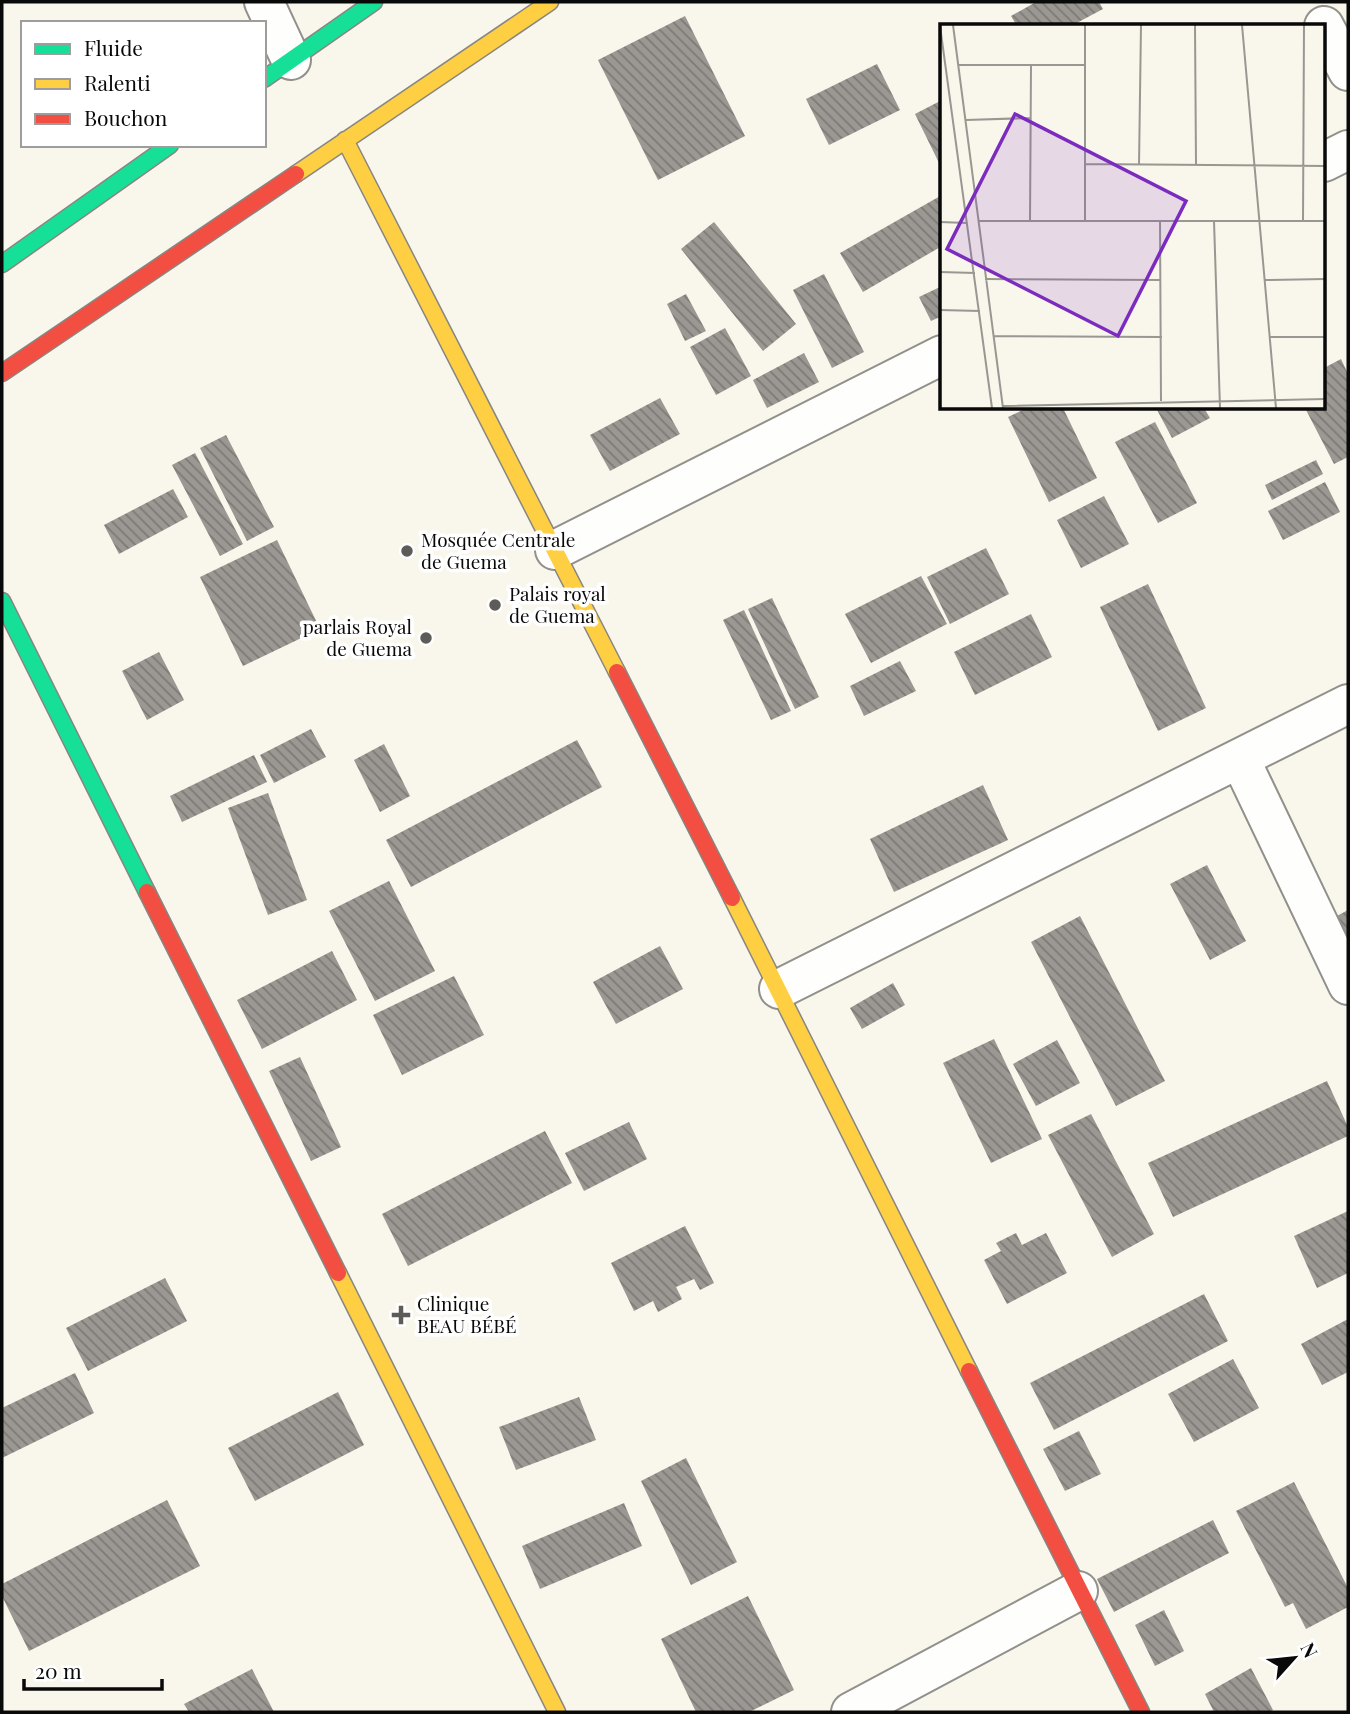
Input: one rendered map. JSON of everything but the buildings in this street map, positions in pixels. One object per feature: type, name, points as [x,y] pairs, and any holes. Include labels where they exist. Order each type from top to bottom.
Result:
[{"type":"street","points":[[264,2],[278,70],[374,2]]},
{"type":"street","points":[[2,373],[550,2]]},
{"type":"street","points":[[1310,2],[1323,24]]},
{"type":"street","points":[[1326,30],[1348,71]]},
{"type":"street","points":[[345,140],[779,989],[1078,1591],[1141,1712]]},
{"type":"street","points":[[2,264],[167,147]]},
{"type":"street","points":[[1326,161],[1348,150]]},
{"type":"street","points":[[555,550],[940,356]]},
{"type":"street","points":[[2,601],[557,1712]]},
{"type":"street","points":[[779,989],[1348,704]]},
{"type":"street","points":[[1240,759],[1348,985]]},
{"type":"street","points":[[851,1712],[1078,1591]]},
{"type":"traffic: fast","points":[[266,78],[374,2]]},
{"type":"traffic: fast","points":[[2,264],[167,147]]},
{"type":"traffic: fast","points":[[2,601],[147,892]]},
{"type":"traffic: slow","points":[[296,174],[550,2]]},
{"type":"traffic: slow","points":[[345,140],[617,672]]},
{"type":"traffic: slow","points":[[732,898],[969,1371]]},
{"type":"traffic: slow","points":[[338,1273],[557,1712]]},
{"type":"traffic: jam","points":[[2,373],[296,174]]},
{"type":"traffic: jam","points":[[617,672],[732,898]]},
{"type":"traffic: jam","points":[[147,892],[338,1273]]},
{"type":"traffic: jam","points":[[969,1371],[1141,1712]]},
{"type":"place","name":"Mosquée Centrale de Guema","points":[[407,551]]},
{"type":"place","name":"Palais royal de Guema","points":[[495,605]]},
{"type":"place","name":"parlais Royal de Guema","points":[[426,638]]},
{"type":"place","name":"Clinique BEAU BÉBÉ","points":[[401,1315]]}]
